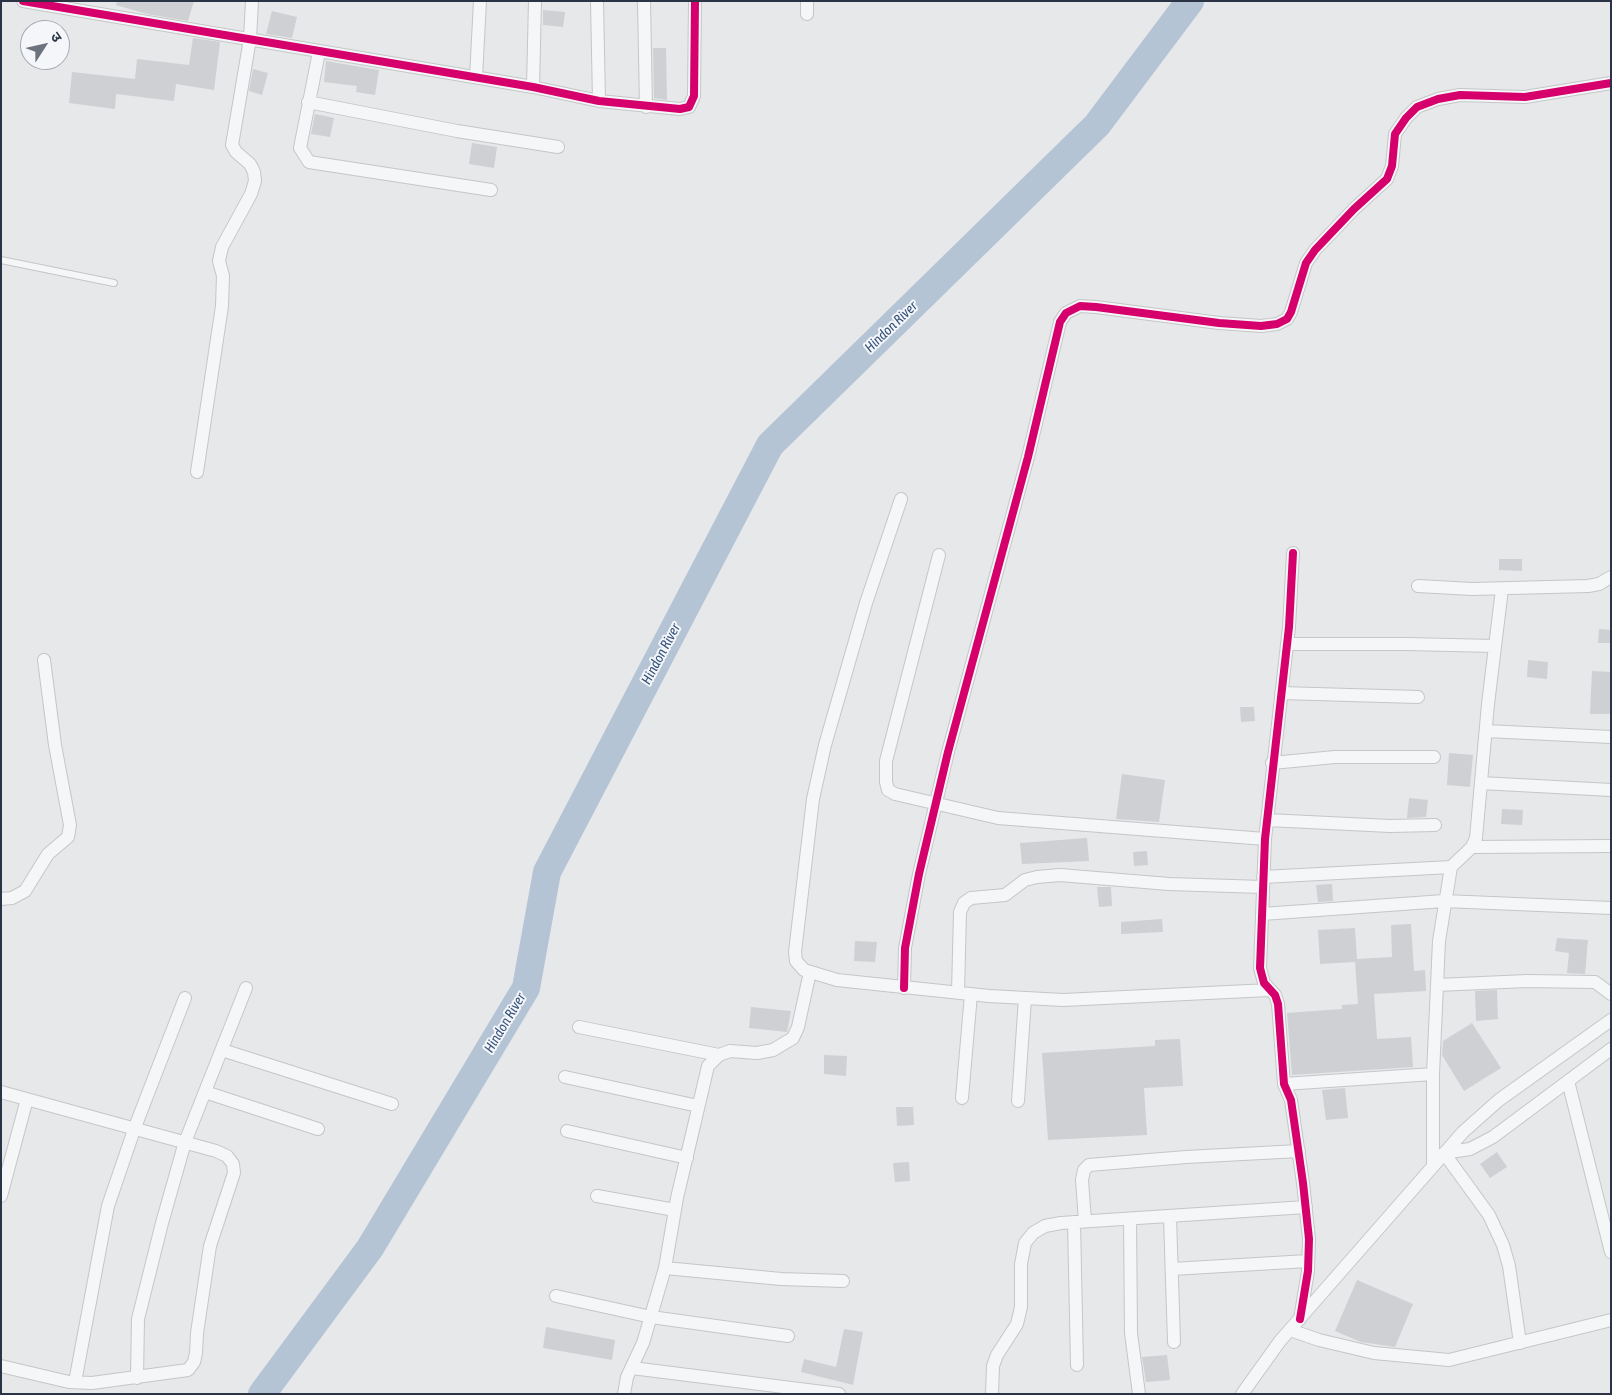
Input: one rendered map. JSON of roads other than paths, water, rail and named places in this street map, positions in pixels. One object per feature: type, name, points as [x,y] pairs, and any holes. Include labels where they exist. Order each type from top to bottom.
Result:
[{"type":"street","points":[[24,1],[476,77],[599,101],[680,110],[689,107],[694,96],[695,1]]},
{"type":"street","points":[[197,472],[222,306],[224,276],[219,261],[222,247],[251,194],[255,181],[254,172],[250,164],[236,152],[232,145],[250,39],[252,1]]},
{"type":"street","points":[[476,77],[480,1]]},
{"type":"street","points":[[533,87],[535,1]]},
{"type":"street","points":[[597,1],[599,101]]},
{"type":"street","points":[[644,1],[646,107]]},
{"type":"street","points":[[319,52],[300,148],[309,162],[491,190]]},
{"type":"street","points":[[904,988],[905,948],[919,874],[936,803],[1028,457],[1060,322],[1066,313],[1080,306],[1220,323],[1261,326],[1277,324],[1287,319],[1291,312],[1306,263],[1315,250],[1354,209],[1387,179],[1392,166],[1395,134],[1406,118],[1417,108],[1438,99],[1460,95],[1526,96],[1611,82]]},
{"type":"street","points":[[308,102],[457,131],[558,147]]},
{"type":"street","points":[[901,499],[841,685],[813,799],[795,952],[796,962],[810,972],[837,980],[965,994],[1025,998],[1063,1000],[1269,990]]},
{"type":"street","points":[[1294,553],[1287,644],[1266,820],[1260,968],[1264,982],[1275,995],[1278,1004],[1284,1084],[1291,1100],[1306,1207],[1309,1239],[1308,1261],[1300,1319]]},
{"type":"street","points":[[939,555],[888,752],[886,782],[888,790],[894,794],[998,818],[1265,839]]},
{"type":"street","points":[[1418,586],[1502,589],[1588,586],[1599,584],[1611,577]]},
{"type":"street","points":[[1433,1165],[1433,1074],[1437,985],[1444,901],[1451,866],[1472,847],[1476,838],[1502,589]]},
{"type":"street","points":[[1287,644],[1495,646]]},
{"type":"street","points":[[1,899],[12,898],[25,891],[48,854],[68,837],[70,825],[54,745],[44,660]]},
{"type":"street","points":[[1281,692],[1418,696]]},
{"type":"street","points":[[1486,730],[1611,737]]},
{"type":"street","points":[[1272,763],[1335,757],[1434,757]]},
{"type":"street","points":[[1481,783],[1611,790]]},
{"type":"street","points":[[1266,820],[1390,826],[1435,825]]},
{"type":"street","points":[[1472,847],[1611,846]]},
{"type":"street","points":[[962,1098],[965,994],[960,912],[964,903],[971,898],[1005,895],[1025,880],[1060,875],[1170,884],[1263,882],[1451,866]]},
{"type":"street","points":[[1262,914],[1444,901],[1611,908]]},
{"type":"street","points":[[579,1027],[719,1054],[730,1051],[757,1053],[773,1050],[793,1038],[798,1027],[810,972]]},
{"type":"street","points":[[1437,985],[1545,980],[1596,982],[1611,994]]},
{"type":"street","points":[[137,1378],[138,1319],[185,1142],[246,988]]},
{"type":"street","points":[[75,1382],[108,1206],[135,1128],[185,998]]},
{"type":"street","points":[[1018,1101],[1025,998]]},
{"type":"street","points":[[1242,1394],[1290,1330],[1463,1132],[1499,1100],[1611,1020]]},
{"type":"street","points":[[222,1050],[392,1104]]},
{"type":"street","points":[[1444,1153],[1470,1149],[1493,1136],[1611,1050]]},
{"type":"street","points":[[624,1394],[627,1377],[651,1316],[665,1268],[675,1210],[708,1066],[719,1054]]},
{"type":"street","points":[[1284,1084],[1433,1074]]},
{"type":"street","points":[[565,1078],[698,1106]]},
{"type":"street","points":[[1568,1081],[1611,1252]]},
{"type":"street","points":[[1,1092],[185,1142],[227,1156],[233,1164],[234,1173],[210,1246],[194,1362],[188,1370],[92,1383],[38,1376],[1,1366]]},
{"type":"street","points":[[205,1092],[318,1129]]},
{"type":"street","points":[[1,1196],[27,1098]]},
{"type":"street","points":[[566,1132],[687,1158]]},
{"type":"street","points":[[1077,1365],[1079,1222],[1082,1180],[1084,1170],[1089,1165],[1186,1157],[1299,1151]]},
{"type":"street","points":[[1444,1153],[1489,1215],[1503,1245],[1509,1266],[1520,1343]]},
{"type":"street","points":[[597,1196],[675,1210]]},
{"type":"street","points":[[992,1394],[993,1366],[997,1355],[1016,1324],[1020,1306],[1021,1264],[1025,1243],[1033,1233],[1045,1226],[1079,1222],[1306,1207]]},
{"type":"street","points":[[1170,1216],[1174,1342]]},
{"type":"street","points":[[1130,1219],[1131,1333],[1139,1394]]},
{"type":"street","points":[[1172,1269],[1308,1261]]},
{"type":"street","points":[[665,1268],[781,1279],[843,1281]]},
{"type":"street","points":[[556,1296],[651,1316],[788,1336]]},
{"type":"street","points":[[1290,1330],[1318,1340],[1374,1353],[1449,1360],[1611,1320]]},
{"type":"street","points":[[632,1368],[839,1394]]},
{"type":"lane","points":[[1,260],[114,283]]},
{"type":"waterway","name":"Hindon River","points":[[262,1394],[370,1248],[526,988],[547,872],[770,445],[1097,125],[1190,1]]}]
